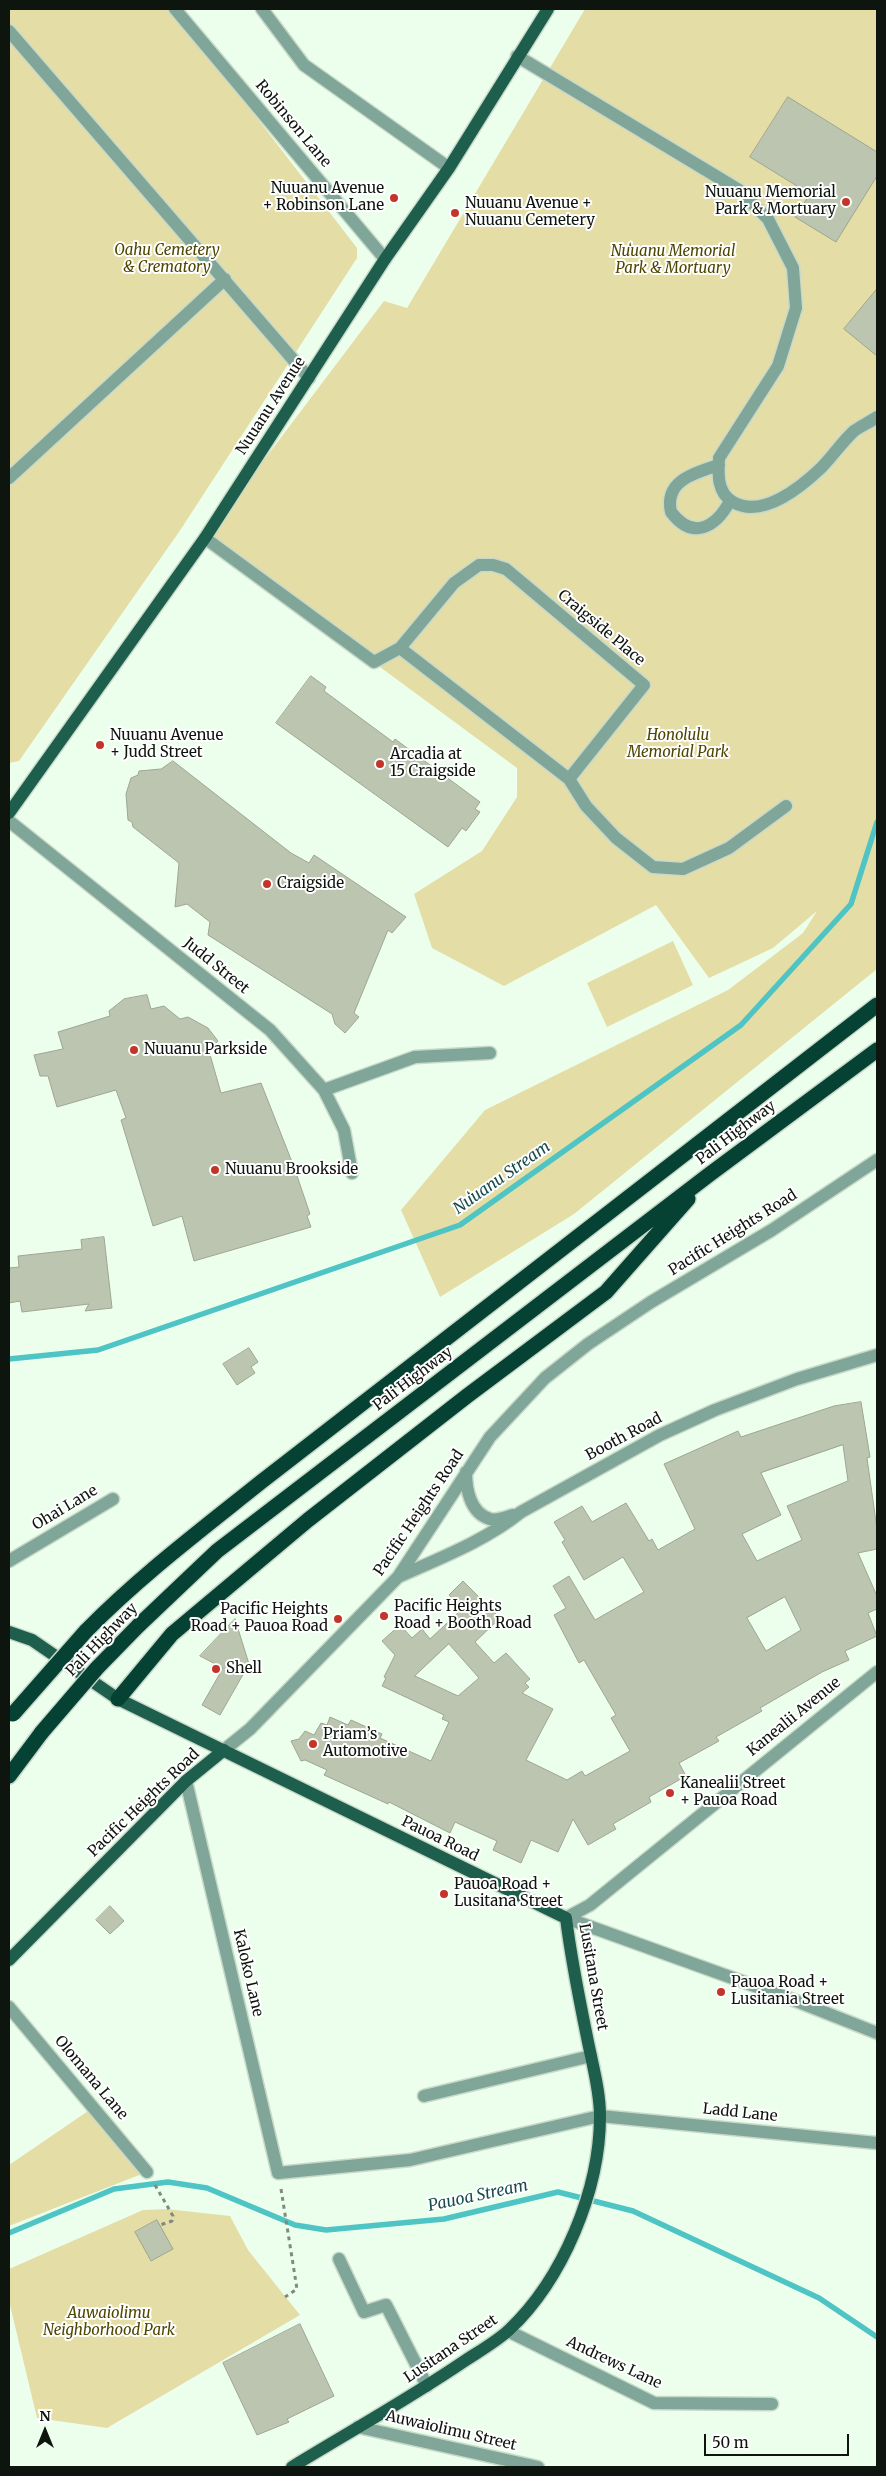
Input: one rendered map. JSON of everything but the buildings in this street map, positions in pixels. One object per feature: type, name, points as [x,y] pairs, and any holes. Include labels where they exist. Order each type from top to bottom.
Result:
[{"type":"highway","name":"Pali Highway","points":[[10,1717],[65,1653],[112,1605],[261,1482],[877,1006]]},
{"type":"highway","name":"Pali Highway","points":[[9,1776],[42,1732],[97,1668],[217,1551],[710,1174],[877,1050]]},
{"type":"highway","points":[[118,1699],[172,1634],[308,1520],[606,1292],[710,1174]]},
{"type":"main road","name":"Nuuanu Avenue","points":[[9,813],[205,538],[386,260],[449,168],[548,9]]},
{"type":"main road","name":"Pauoa Road","points":[[9,1632],[32,1640],[118,1699],[566,1918]]},
{"type":"main road","name":"Pacific Heights Road","points":[[9,1960],[186,1781],[224,1750]]},
{"type":"main road","name":"Lusitana Street","points":[[296,2466],[427,2386],[508,2331],[533,2305],[554,2274],[581,2215],[595,2164],[600,2116],[591,2056],[572,1962],[566,1918]]},
{"type":"street","name":"Robinson Lane","points":[[175,9],[386,260]]},
{"type":"street","points":[[262,9],[304,65],[449,168]]},
{"type":"street","points":[[9,31],[309,378]]},
{"type":"street","points":[[517,56],[739,190],[768,219],[793,268],[796,308],[778,366],[719,458],[721,489],[730,500],[738,506],[760,505],[768,504],[790,493],[820,469],[854,431],[877,417]]},
{"type":"street","points":[[9,478],[225,279]]},
{"type":"street","points":[[718,465],[697,472],[676,484],[670,494],[671,512],[684,524],[692,528],[701,528],[711,525],[721,517],[730,500]]},
{"type":"street","name":"Craigside Place","points":[[205,538],[374,662],[400,648],[454,583],[465,573],[479,565],[493,565],[506,569],[644,685],[569,778]]},
{"type":"street","points":[[400,648],[569,778],[586,806],[616,838],[653,867],[683,868],[729,848],[786,806]]},
{"type":"street","name":"Judd Street","points":[[9,821],[270,1030],[324,1090],[344,1130],[352,1173]]},
{"type":"street","points":[[324,1090],[415,1057],[490,1053]]},
{"type":"street","name":"Pacific Heights Road","points":[[224,1750],[250,1729],[398,1577],[490,1437],[545,1378],[588,1344],[651,1302],[772,1230],[877,1160]]},
{"type":"street","name":"Booth Road","points":[[398,1577],[481,1539],[504,1526],[521,1512],[660,1435],[715,1410],[798,1379],[877,1355]]},
{"type":"street","points":[[466,1472],[466,1483],[470,1500],[475,1508],[489,1519],[500,1519],[521,1512]]},
{"type":"street","name":"Ohai Lane","points":[[9,1561],[113,1499]]},
{"type":"street","name":"Kanealii Avenue","points":[[566,1918],[590,1905],[877,1672]]},
{"type":"street","name":"Kaloko Lane","points":[[186,1781],[278,2173]]},
{"type":"street","name":"Pauoa Road","points":[[566,1918],[791,1999],[877,2033]]},
{"type":"street","name":"Olomana Lane","points":[[9,2007],[147,2172]]},
{"type":"street","points":[[424,2096],[591,2056]]},
{"type":"street","name":"Ladd Lane","points":[[278,2173],[410,2160],[600,2116],[877,2143]]},
{"type":"street","points":[[339,2259],[364,2312],[386,2305],[427,2386]]},
{"type":"street","name":"Andrews Lane","points":[[508,2331],[654,2403],[772,2404]]},
{"type":"street","name":"Auwaiolimu Street","points":[[358,2427],[538,2467]]},
{"type":"path","points":[[147,2172],[173,2216],[172,2221],[160,2225]]},
{"type":"path","points":[[284,2208],[297,2289],[286,2297]]},
{"type":"green space","name":"Oahu Cemetery & Crematory","points":[[9,9],[173,9],[357,248],[357,258],[181,529],[19,761],[9,763]]},
{"type":"green space","points":[[585,9],[877,9],[877,969],[574,1214],[440,1297],[401,1210],[485,1110],[728,990],[803,933],[817,911],[773,948],[709,978],[656,905],[504,986],[432,948],[414,894],[482,851],[517,797],[517,768],[205,538],[384,301],[407,308]]},
{"type":"green space","points":[[673,941],[693,985],[607,1027],[587,983]]},
{"type":"green space","points":[[94,2107],[147,2172],[9,2226],[9,2165]]},
{"type":"green space","name":"Auwaiolimu Neighborhood Park","points":[[167,2209],[230,2216],[248,2250],[300,2315],[107,2428],[37,2418],[9,2301],[9,2269],[143,2210]]},
{"type":"waterway","name":"Nuʻuanu Stream","points":[[9,1359],[98,1350],[460,1225],[741,1025],[851,904],[877,822]]},
{"type":"waterway","name":"Pauoa Stream","points":[[9,2233],[114,2189],[168,2182],[207,2188],[295,2225],[326,2230],[444,2219],[558,2192],[633,2211],[819,2298],[877,2337]]},
{"type":"place","name":"Nuuanu Avenue + Robinson Lane","points":[[394,198]]},
{"type":"place","name":"Nuuanu Memorial Park & Mortuary","points":[[846,202]]},
{"type":"place","name":"Nuuanu Avenue + Nuuanu Cemetery","points":[[455,213]]},
{"type":"place","name":"Nuuanu Avenue + Judd Street","points":[[100,745]]},
{"type":"place","name":"Arcadia at 15 Craigside","points":[[380,764]]},
{"type":"place","name":"Craigside","points":[[267,884]]},
{"type":"place","name":"Nuuanu Parkside","points":[[134,1050]]},
{"type":"place","name":"Nuuanu Brookside","points":[[215,1170]]},
{"type":"place","name":"Pacific Heights Road + Booth Road","points":[[384,1616]]},
{"type":"place","name":"Pacific Heights Road + Pauoa Road","points":[[338,1619]]},
{"type":"place","name":"Shell","points":[[216,1669]]},
{"type":"place","name":"Priam’s Automotive","points":[[313,1744]]},
{"type":"place","name":"Kanealii Street + Pauoa Road","points":[[670,1793]]},
{"type":"place","name":"Pauoa Road + Lusitana Street","points":[[444,1894]]},
{"type":"place","name":"Pauoa Road + Lusitania Street","points":[[721,1992]]},
{"type":"park label","name":"Nuʻuanu Memorial Park & Mortuary","points":[[673,260]]},
{"type":"park label","name":"Honolulu Memorial Park","points":[[678,744]]}]
